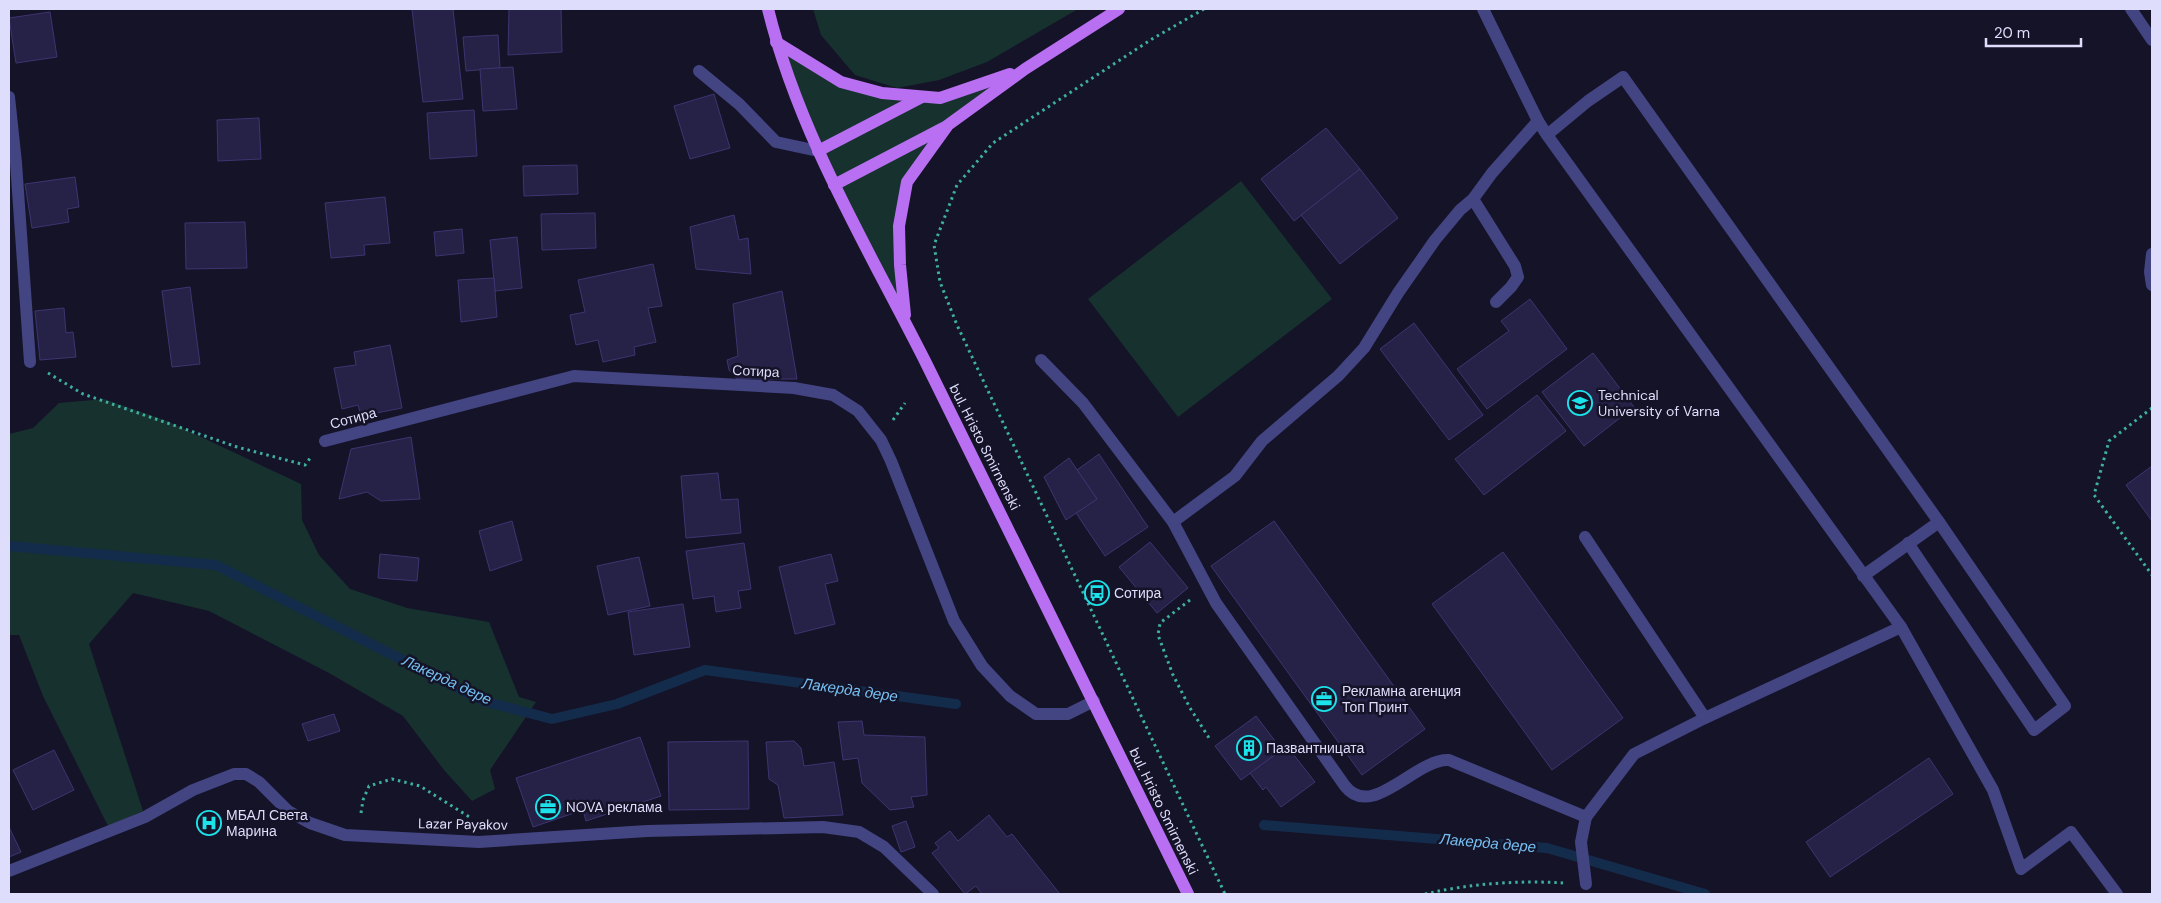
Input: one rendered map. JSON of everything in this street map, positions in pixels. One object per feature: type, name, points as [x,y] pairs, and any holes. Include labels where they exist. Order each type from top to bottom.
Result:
[{"type":"main road","name":"bul. Hristo Smirnenski","points":[[768,9],[776,42],[818,151],[834,185],[906,323],[1188,894]]},
{"type":"main road","points":[[834,185],[948,125],[1025,70],[1119,9]]},
{"type":"main road","points":[[776,42],[841,82],[882,93],[940,98],[1025,70]]},
{"type":"main road","points":[[818,151],[922,97]]},
{"type":"main road","points":[[906,323],[900,265],[899,226],[907,182],[948,125]]},
{"type":"street","points":[[1483,9],[1538,121],[1900,627],[1993,790],[2021,868],[2072,832],[2117,894]]},
{"type":"street","points":[[2131,9],[2152,40]]},
{"type":"street","points":[[699,71],[739,104],[776,142],[818,151]]},
{"type":"street","points":[[1548,135],[1588,101],[1623,77],[1939,522],[2065,706],[2034,730],[1908,544]]},
{"type":"street","points":[[9,97],[16,163],[30,362]]},
{"type":"street","points":[[1173,522],[1235,476],[1262,441],[1338,376],[1364,348],[1398,293],[1435,240],[1460,210],[1473,200],[1492,174],[1538,121]]},
{"type":"street","points":[[1473,200],[1515,266],[1518,277],[1496,302]]},
{"type":"street","points":[[2152,254],[2150,272],[2152,285]]},
{"type":"street","points":[[1041,360],[1083,402],[1173,522],[1216,603],[1349,791],[1362,798],[1375,796],[1433,762],[1449,760],[1586,817]]},
{"type":"street","name":"Сотира","points":[[326,441],[574,376],[794,388],[833,394],[858,411],[881,440],[954,620],[982,666],[1010,696],[1036,714],[1068,714],[1094,701]]},
{"type":"street","points":[[1863,576],[1939,522]]},
{"type":"street","points":[[1585,537],[1705,718]]},
{"type":"street","points":[[1586,879],[1581,842],[1586,817],[1634,754],[1705,718],[1900,627]]},
{"type":"street","name":"Lazar Payakov","points":[[9,871],[145,817],[193,790],[234,774],[246,774],[259,782],[288,811],[310,823],[345,835],[479,842],[676,831],[823,827],[859,832],[884,847],[933,894]]},
{"type":"path","points":[[30,362],[83,394],[237,447],[305,465],[326,441]]},
{"type":"path","points":[[2152,408],[2109,441],[2094,495],[2152,575]]},
{"type":"path","points":[[1208,589],[1160,623],[1158,635],[1173,675],[1190,708],[1211,741]]},
{"type":"path","points":[[374,836],[361,816],[363,800],[369,786],[392,779],[420,786],[463,812],[501,841]]},
{"type":"path","points":[[1425,894],[1488,885],[1586,879]]},
{"type":"green space","points":[[813,9],[1078,9],[987,62],[939,80],[897,88],[855,75],[821,35]]},
{"type":"green space","points":[[776,42],[841,82],[922,97],[1025,69],[948,125],[907,182],[899,226],[906,323],[834,185]]},
{"type":"green space","points":[[1241,181],[1332,299],[1178,417],[1088,299]]},
{"type":"green space","points":[[104,399],[167,421],[301,484],[302,520],[319,555],[350,589],[407,608],[489,622],[519,697],[536,702],[490,770],[495,789],[472,801],[444,770],[403,716],[329,673],[209,611],[133,593],[89,644],[145,817],[110,830],[43,696],[19,635],[9,635],[9,434],[33,428],[59,403]]},
{"type":"building","points":[[412,9],[453,9],[463,99],[423,102]]},
{"type":"building","points":[[509,9],[561,9],[562,52],[508,55]]},
{"type":"building","points":[[50,12],[57,57],[16,63],[9,18]]},
{"type":"building","points":[[498,35],[500,68],[466,71],[463,37]]},
{"type":"building","points":[[513,67],[517,109],[483,111],[480,69]]},
{"type":"building","points":[[714,94],[730,148],[690,159],[674,106]]},
{"type":"building","points":[[474,110],[477,156],[430,159],[427,113]]},
{"type":"building","points":[[259,118],[261,159],[218,161],[217,120]]},
{"type":"building","points":[[1326,128],[1360,169],[1294,221],[1261,179]]},
{"type":"building","points":[[577,165],[578,194],[524,196],[523,166]]},
{"type":"building","points":[[1360,169],[1398,218],[1340,264],[1301,215]]},
{"type":"building","points":[[75,177],[79,207],[67,209],[69,222],[32,228],[25,184]]},
{"type":"building","points":[[385,197],[390,243],[364,245],[365,255],[331,258],[325,203]]},
{"type":"building","points":[[595,213],[596,248],[542,250],[541,214]]},
{"type":"building","points":[[734,215],[739,240],[748,238],[751,274],[696,269],[690,227]]},
{"type":"building","points":[[245,222],[247,268],[186,269],[185,223]]},
{"type":"building","points":[[462,229],[464,253],[436,256],[434,232]]},
{"type":"building","points":[[517,237],[522,288],[495,291],[490,240]]},
{"type":"building","points":[[653,264],[662,306],[648,308],[656,342],[634,347],[635,355],[603,362],[598,340],[576,345],[570,315],[585,312],[578,280]]},
{"type":"building","points":[[494,278],[497,317],[461,322],[458,280]]},
{"type":"building","points":[[190,287],[200,364],[172,367],[162,291]]},
{"type":"building","points":[[782,291],[797,379],[737,379],[729,370],[727,360],[738,356],[733,304]]},
{"type":"building","points":[[1530,299],[1567,349],[1487,409],[1457,369],[1509,331],[1501,321]]},
{"type":"building","points":[[64,308],[66,333],[73,332],[76,357],[40,360],[35,311]]},
{"type":"building","points":[[1414,323],[1483,415],[1449,440],[1380,349]]},
{"type":"building","points":[[390,345],[402,408],[361,416],[358,405],[342,409],[334,368],[356,365],[354,352]]},
{"type":"building","points":[[1593,353],[1634,407],[1584,446],[1542,392]]},
{"type":"building","points":[[1537,395],[1566,431],[1484,495],[1455,459]]},
{"type":"building","points":[[411,437],[420,499],[381,501],[367,492],[339,499],[351,449]]},
{"type":"building","points":[[1099,454],[1148,527],[1105,556],[1076,513],[1097,499],[1077,470]]},
{"type":"building","points":[[1069,458],[1097,499],[1066,520],[1044,477]]},
{"type":"building","points":[[2152,466],[2152,521],[2126,485]]},
{"type":"building","points":[[718,473],[721,500],[738,499],[741,533],[686,538],[681,476]]},
{"type":"building","points":[[512,521],[522,560],[490,571],[479,531]]},
{"type":"building","points":[[1274,521],[1425,729],[1362,775],[1211,566]]},
{"type":"building","points":[[1150,542],[1188,588],[1157,613],[1119,567]]},
{"type":"building","points":[[744,543],[751,589],[738,591],[741,608],[716,612],[714,596],[693,599],[686,551]]},
{"type":"building","points":[[1503,552],[1623,718],[1552,770],[1432,604]]},
{"type":"building","points":[[380,554],[419,558],[417,581],[378,578]]},
{"type":"building","points":[[831,554],[838,581],[825,584],[835,624],[795,634],[779,567]]},
{"type":"building","points":[[639,557],[650,606],[608,615],[597,566]]},
{"type":"building","points":[[683,604],[690,647],[634,655],[628,612]]},
{"type":"building","points":[[334,714],[340,731],[308,741],[302,724]]},
{"type":"building","name":"Пазвантницата","points":[[1256,716],[1282,750],[1241,780],[1215,746]]},
{"type":"building","points":[[862,721],[864,735],[925,737],[927,795],[911,797],[914,807],[890,810],[862,783],[858,758],[843,760],[838,722]]},
{"type":"building","points":[[640,737],[661,796],[586,821],[583,810],[533,827],[516,778]]},
{"type":"building","points":[[748,741],[749,809],[669,810],[668,742]]},
{"type":"building","points":[[794,741],[801,748],[804,766],[834,762],[843,815],[784,818],[778,785],[769,779],[766,742]]},
{"type":"building","name":"Пазвантницата","points":[[1287,746],[1315,782],[1281,807],[1266,787],[1263,790],[1250,773]]},
{"type":"building","points":[[54,750],[74,790],[33,810],[13,770]]},
{"type":"building","points":[[1929,758],[1953,794],[1830,877],[1806,842]]},
{"type":"building","points":[[989,815],[1007,837],[1012,834],[1060,894],[982,894],[976,886],[965,894],[932,853],[939,848],[935,843],[950,831],[958,841]]},
{"type":"building","points":[[906,821],[915,847],[901,852],[892,826]]},
{"type":"building","points":[[9,827],[21,852],[9,857]]},
{"type":"waterway","name":"Лакерда дере","points":[[9,546],[216,565],[483,701],[552,719],[617,704],[705,670],[956,704]]},
{"type":"waterway","name":"Лакерда дере","points":[[1264,825],[1547,848],[1705,894]]},
{"type":"place","name":"Technical University of Varna","points":[[1580,403]]},
{"type":"place","name":"Сотира","points":[[1097,593]]},
{"type":"place","name":"Рекламна агенция Топ Принт","points":[[1324,699]]},
{"type":"place","name":"Пазвантницата","points":[[1249,748]]},
{"type":"place","name":"NOVA реклама","points":[[548,807]]},
{"type":"place","name":"МБАЛ Света Марина","points":[[209,823]]}]
